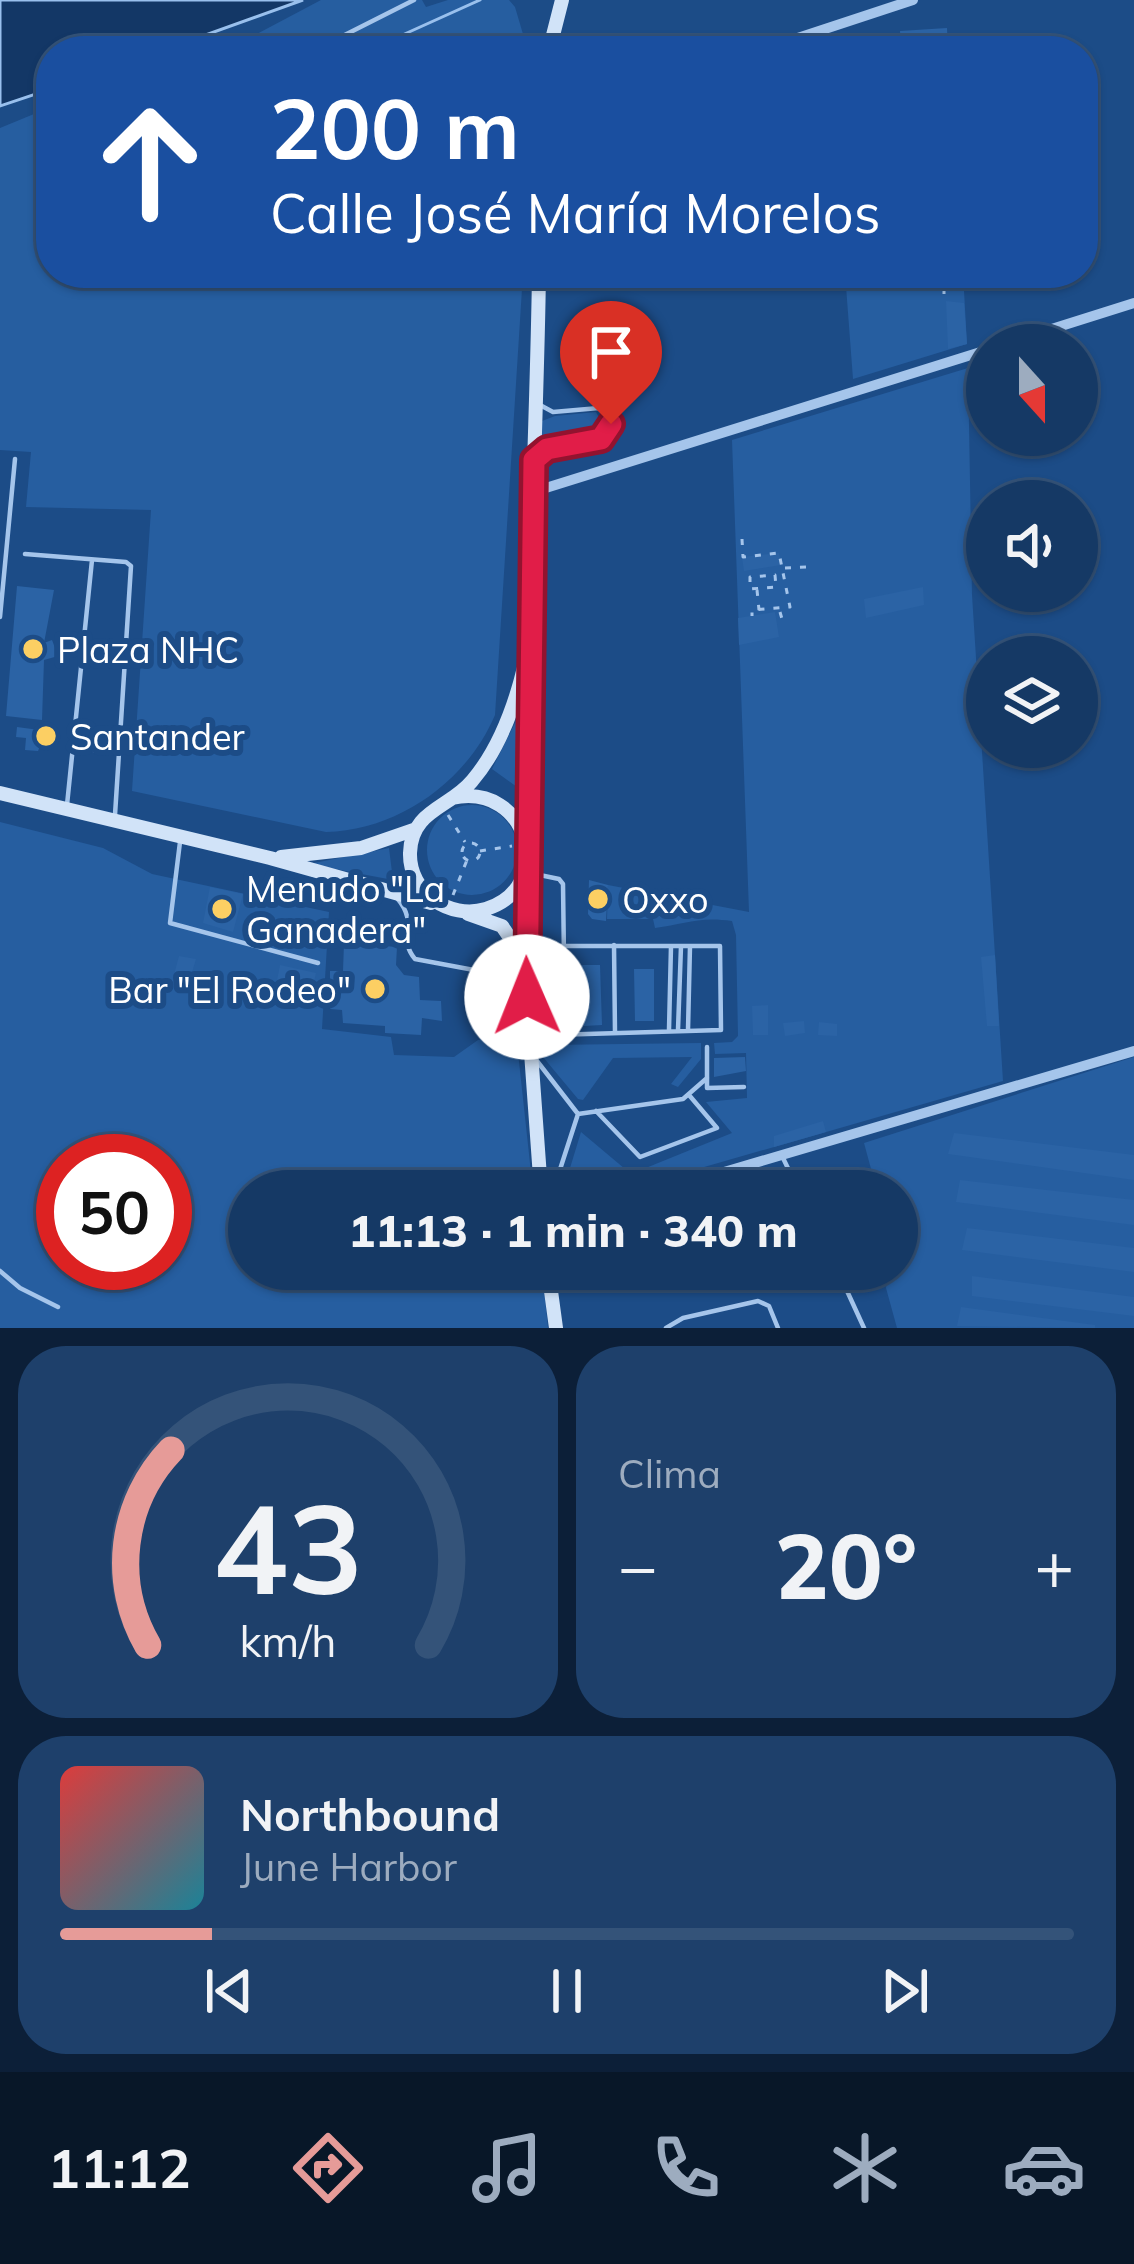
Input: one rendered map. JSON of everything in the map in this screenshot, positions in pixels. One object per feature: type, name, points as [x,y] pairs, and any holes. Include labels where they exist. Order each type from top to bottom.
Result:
[{"type":"main road","points":[[553,36],[562,0]]},
{"type":"main road","points":[[539,288],[526,968],[539,1170]]},
{"type":"main road","points":[[446,801],[480,796],[497,803],[518,822],[527,849],[520,880],[503,900],[480,911],[448,908],[425,892],[414,873],[410,851],[424,815],[472,782],[500,737],[525,667],[529,631]]},
{"type":"main road","points":[[0,793],[448,908],[502,926],[522,953],[526,968]]},
{"type":"main road","points":[[270,859],[362,848],[416,829]]},
{"type":"main road","points":[[551,1290],[556,1328]]},
{"type":"street","points":[[804,36],[913,0]]},
{"type":"street","points":[[1066,324],[1134,302]]},
{"type":"street","points":[[533,492],[966,357]]},
{"type":"street","points":[[735,1170],[1134,1051]]},
{"type":"lane","points":[[343,36],[414,0]]},
{"type":"lane","points":[[534,460],[547,449],[601,439],[611,427],[608,415],[598,408],[548,412],[536,399]]},
{"type":"lane","points":[[0,617],[16,459]]},
{"type":"lane","points":[[25,554],[126,562],[132,570],[115,820]]},
{"type":"lane","points":[[67,809],[92,560]]},
{"type":"lane","points":[[73,745],[94,750],[119,747]]},
{"type":"lane","points":[[181,836],[170,923],[318,963]]},
{"type":"lane","points":[[527,873],[559,879],[563,884],[566,1035]]},
{"type":"lane","points":[[389,891],[410,918],[407,945],[415,959],[506,976],[518,986],[528,1016],[543,1033],[721,1030],[720,946],[549,946],[535,940],[527,924]]},
{"type":"lane","points":[[614,945],[615,1033]]},
{"type":"lane","points":[[526,968],[532,955],[549,946]]},
{"type":"lane","points":[[669,1031],[671,946]]},
{"type":"lane","points":[[678,1031],[681,946]]},
{"type":"lane","points":[[688,1031],[690,946]]},
{"type":"lane","points":[[553,1035],[541,1040],[531,1054],[578,1114]]},
{"type":"lane","points":[[707,1047],[707,1088],[743,1087]]},
{"type":"lane","points":[[578,1114],[683,1099],[707,1078]]},
{"type":"lane","points":[[596,1111],[640,1157],[717,1128],[689,1095]]},
{"type":"lane","points":[[560,1170],[578,1114]]},
{"type":"lane","points":[[782,1157],[788,1170]]},
{"type":"lane","points":[[0,1271],[20,1288],[58,1307]]},
{"type":"lane","points":[[847,1290],[864,1328]]},
{"type":"lane","points":[[666,1328],[683,1318],[758,1301],[770,1306],[778,1328]]},
{"type":"path","points":[[944,288],[949,302]]},
{"type":"path","points":[[742,538],[743,556],[779,553],[790,607],[778,613],[752,610],[752,616]]},
{"type":"path","points":[[784,568],[807,567]]},
{"type":"path","points":[[755,569],[756,576]]},
{"type":"path","points":[[776,575],[776,587],[750,589],[750,577],[756,576],[776,575]]},
{"type":"path","points":[[757,589],[759,610]]},
{"type":"path","points":[[778,613],[784,626]]},
{"type":"path","points":[[446,801],[467,844]]},
{"type":"path","points":[[467,844],[475,844],[480,851]]},
{"type":"path","points":[[467,844],[462,854],[467,860]]},
{"type":"path","points":[[480,851],[527,849]]},
{"type":"path","points":[[467,860],[475,860],[480,851]]},
{"type":"path","points":[[448,908],[467,860]]},
{"type":"shaded area","points":[[0,0],[303,0],[203,36],[36,36],[36,94],[0,106]]},
{"type":"shaded area","points":[[321,0],[422,0],[426,7],[448,0],[509,0],[524,36],[253,36]]},
{"type":"shaded area","points":[[36,113],[36,288],[522,288],[495,715],[467,761],[427,798],[379,822],[326,832],[132,791],[151,510],[26,507],[31,452],[0,450],[0,128]]},
{"type":"shaded area","points":[[846,288],[964,288],[966,344],[853,379]]},
{"type":"shaded area","points":[[966,369],[970,480],[966,480],[966,612],[973,612],[975,636],[966,636],[966,768],[983,768],[1003,1081],[694,1170],[641,1170],[732,1133],[706,1102],[747,1098],[746,1053],[715,1054],[714,1043],[732,1042],[738,1036],[732,921],[701,920],[655,928],[653,919],[607,919],[608,885],[749,912],[732,440]]},
{"type":"shaded area","points":[[596,412],[604,427],[599,436],[557,443],[542,435],[542,421]]},
{"type":"shaded area","points":[[524,705],[517,787],[492,769]]},
{"type":"shaded area","points":[[472,805],[489,808],[504,818],[514,833],[514,867],[504,882],[489,892],[472,895],[455,892],[440,882],[430,867],[427,850],[430,833],[440,818],[455,808]]},
{"type":"shaded area","points":[[0,822],[103,848],[152,874],[329,912],[322,1029],[391,1037],[394,1055],[454,1057],[478,1040],[516,1034],[531,1170],[228,1170],[228,1290],[544,1290],[548,1328],[0,1328]]},
{"type":"shaded area","points":[[389,848],[393,880],[309,864]]},
{"type":"shaded area","points":[[701,1043],[701,1059],[678,1087],[671,1084],[692,1057],[613,1058],[583,1100],[538,1051],[548,1045]]},
{"type":"shaded area","points":[[1134,1057],[1134,1328],[897,1328],[887,1290],[918,1290],[918,1170],[871,1170],[864,1143]]},
{"type":"shaded area","points":[[581,1132],[626,1170],[569,1170]]},
{"type":"building","points":[[947,28],[947,36],[900,36],[900,31]]},
{"type":"building","points":[[946,301],[964,303],[966,344],[948,349]]},
{"type":"building","points":[[779,553],[781,565],[744,571],[742,557]]},
{"type":"building","name":"Plaza NHC","points":[[17,586],[54,590],[44,643],[52,640],[58,656],[44,660],[42,720],[6,716]]},
{"type":"building","points":[[923,587],[924,605],[866,618],[864,599]]},
{"type":"building","points":[[775,612],[779,637],[739,645],[738,618]]},
{"type":"building","points":[[17,727],[54,732],[54,740],[43,739],[38,751],[25,750],[26,738],[16,737]]},
{"type":"building","name":"Oxxo","points":[[589,880],[608,885],[606,921],[588,914]]},
{"type":"building","name":"Menudo \"La Ganadera\"","points":[[210,887],[243,894],[233,932],[203,923]]},
{"type":"building","name":"Bar \"El Rodeo\"","points":[[344,943],[397,947],[396,965],[404,975],[419,977],[420,1000],[441,1001],[442,1021],[422,1018],[421,1035],[343,1023],[342,1010],[330,1009],[330,971],[343,971]]},
{"type":"building","points":[[995,955],[999,1026],[987,1026],[981,957]]},
{"type":"building","points":[[179,956],[196,959],[187,989],[171,986]]},
{"type":"building","points":[[280,965],[316,973],[309,1004],[274,996]]},
{"type":"building","points":[[582,965],[600,965],[602,1025],[584,1026]]},
{"type":"building","points":[[634,969],[654,969],[654,1021],[635,1021]]},
{"type":"building","points":[[768,1005],[768,1035],[753,1035],[752,1006]]},
{"type":"building","points":[[804,1021],[805,1033],[785,1036],[783,1023]]},
{"type":"building","points":[[819,1022],[837,1024],[837,1036],[818,1035]]},
{"type":"building","points":[[745,1057],[746,1071],[714,1077],[714,1058]]},
{"type":"building","points":[[823,1121],[826,1132],[774,1147],[774,1136]]},
{"type":"building","points":[[954,1133],[1134,1155],[1134,1180],[948,1154]]},
{"type":"building","points":[[960,1180],[1134,1200],[1134,1225],[956,1202]]},
{"type":"building","points":[[967,1228],[1134,1248],[1134,1272],[962,1250]]},
{"type":"building","points":[[972,1276],[1134,1297],[1134,1316],[972,1296]]},
{"type":"building","points":[[961,1307],[1095,1325],[1095,1328],[957,1326]]},
{"type":"waterway","points":[[400,36],[480,0]]},
{"type":"place","name":"Plaza NHC","points":[[33,649]]},
{"type":"place","name":"Santander","points":[[46,736]]},
{"type":"place","name":"Oxxo","points":[[598,899]]},
{"type":"place","name":"Menudo \"La Ganadera\"","points":[[222,909]]},
{"type":"place","name":"Bar \"El Rodeo\"","points":[[375,989]]},
{"type":"route","points":[[527,997],[534,460],[547,449],[601,439],[611,424]]}]
